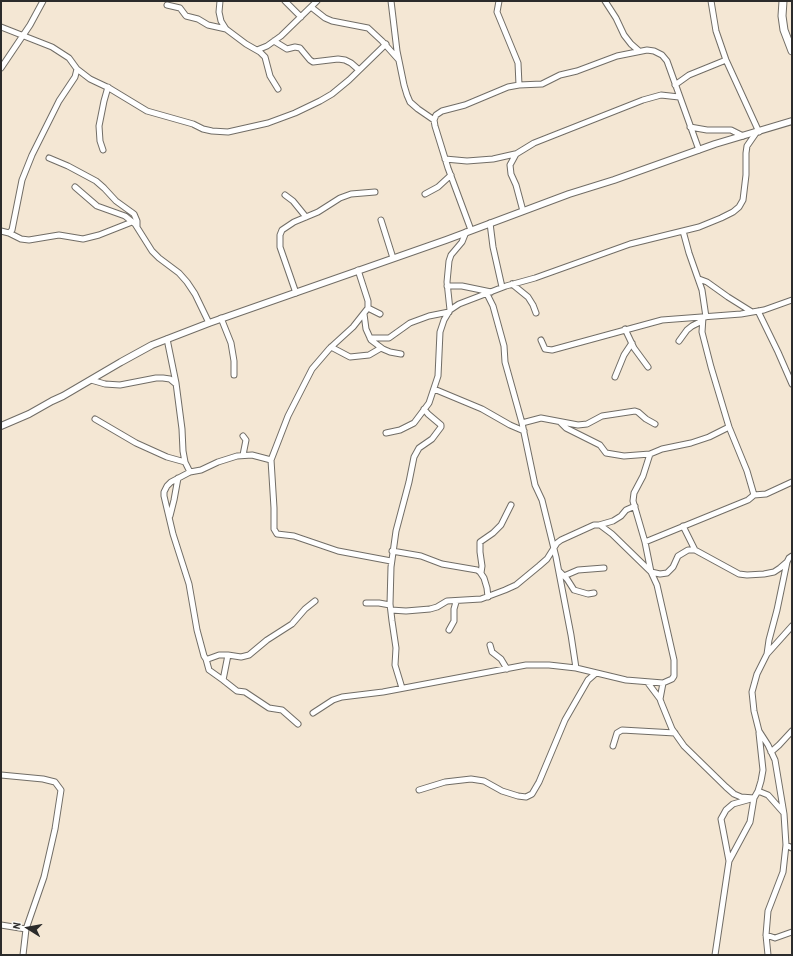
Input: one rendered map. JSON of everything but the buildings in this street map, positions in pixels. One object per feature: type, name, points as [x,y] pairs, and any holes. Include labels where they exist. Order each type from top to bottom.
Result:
[{"type":"main road","points":[[783,1],[782,16],[784,30],[792,51]]},
{"type":"street","points":[[1,68],[43,1]]},
{"type":"street","points":[[220,1],[219,12],[221,21],[226,29],[265,57],[270,76],[278,89]]},
{"type":"street","points":[[285,1],[301,17]]},
{"type":"street","points":[[257,50],[274,42],[317,1]]},
{"type":"street","points":[[392,1],[399,59],[404,84],[410,102],[434,120]]},
{"type":"street","points":[[499,1],[497,12],[518,63],[519,85]]},
{"type":"street","points":[[605,1],[616,18],[624,35],[639,51]]},
{"type":"street","points":[[711,1],[716,31],[726,60],[758,132]]},
{"type":"street","points":[[167,5],[180,8],[186,16],[198,19],[208,25],[226,29]]},
{"type":"street","points":[[311,7],[325,18],[332,21],[365,27],[386,44],[399,59]]},
{"type":"street","points":[[1,27],[52,46],[64,53],[77,69],[90,79],[108,87],[147,111],[193,124],[203,129],[228,132],[268,123],[310,107],[332,94],[386,44]]},
{"type":"street","points":[[274,42],[287,49],[296,47],[300,48],[313,62],[338,59],[345,60],[359,70]]},
{"type":"street","points":[[450,311],[447,286],[450,257],[462,242],[468,231],[435,126],[434,120],[436,115],[442,111],[465,105],[519,85],[542,84],[560,75],[577,71],[602,61],[639,51],[654,51],[662,55],[667,61],[699,150]]},
{"type":"street","points":[[676,85],[689,75],[726,60]]},
{"type":"street","points":[[9,233],[12,230],[22,180],[32,155],[59,101],[75,77],[77,69]]},
{"type":"street","points":[[103,150],[100,141],[99,126],[108,87]]},
{"type":"street","points":[[445,159],[456,161],[473,161],[493,159],[516,154],[534,143],[644,100],[661,95],[680,96]]},
{"type":"street","points":[[1,426],[29,414],[63,396],[152,345],[221,318],[296,293],[523,210],[699,150],[792,122]]},
{"type":"street","points":[[690,127],[707,130],[731,130],[743,136]]},
{"type":"street","points":[[386,433],[400,430],[414,423],[429,403],[438,376],[440,332],[444,320],[450,311],[459,304],[512,284],[535,278],[630,244],[683,231],[721,218],[739,207],[743,200],[745,191],[747,146],[758,132]]},
{"type":"street","points":[[516,154],[510,165],[511,174],[516,185],[523,210]]},
{"type":"street","points":[[49,158],[96,181],[110,193],[116,201],[131,210],[135,217],[137,226],[152,251],[179,273],[187,282],[195,294],[209,323]]},
{"type":"street","points":[[425,194],[438,188],[451,175]]},
{"type":"street","points":[[75,187],[97,206],[110,212],[121,214],[137,226]]},
{"type":"street","points":[[296,293],[280,247],[280,234],[282,230],[287,226],[318,212],[340,198],[351,194],[375,192]]},
{"type":"street","points":[[285,195],[293,201],[306,217]]},
{"type":"street","points":[[381,220],[393,258]]},
{"type":"street","points":[[1,231],[25,239],[60,235],[83,240],[132,222]]},
{"type":"street","points":[[490,223],[493,247],[502,288]]},
{"type":"street","points":[[683,231],[689,253],[699,279],[704,300],[702,332],[704,344],[729,427],[747,471],[754,495]]},
{"type":"street","points":[[358,270],[368,301],[368,308],[348,332],[312,369],[297,396],[271,460],[274,529],[278,534],[294,536],[338,551],[391,561]]},
{"type":"street","points":[[699,279],[707,282],[752,312]]},
{"type":"street","points":[[512,284],[528,298],[536,313]]},
{"type":"street","points":[[447,286],[458,285],[489,293]]},
{"type":"street","points":[[489,293],[504,346],[505,362],[524,431],[535,485],[542,500],[571,635],[576,668]]},
{"type":"street","points":[[541,340],[545,349],[552,350],[662,320],[704,319],[752,312],[792,300]]},
{"type":"street","points":[[368,308],[380,314]]},
{"type":"street","points":[[370,338],[389,338],[410,323],[429,316],[450,311]]},
{"type":"street","points":[[758,311],[792,384]]},
{"type":"street","points":[[364,314],[366,329],[370,338],[381,348],[390,352],[401,354]]},
{"type":"street","points":[[221,318],[231,343],[234,361],[234,375]]},
{"type":"street","points":[[679,341],[687,330],[704,319]]},
{"type":"street","points":[[625,330],[648,367]]},
{"type":"street","points":[[167,339],[176,384],[185,462],[190,472]]},
{"type":"street","points":[[615,377],[624,356],[632,343]]},
{"type":"street","points":[[331,348],[350,357],[369,355],[381,348]]},
{"type":"street","points":[[91,380],[120,386],[156,378],[163,378],[170,379],[176,384]]},
{"type":"street","points":[[434,389],[482,409],[524,431]]},
{"type":"street","points":[[402,688],[395,665],[396,648],[391,608],[391,561],[396,531],[414,457],[419,448],[432,439],[441,427],[441,425],[424,409]]},
{"type":"street","points":[[522,423],[541,418],[571,425],[587,424],[602,416],[635,411],[655,424]]},
{"type":"street","points":[[95,419],[136,443],[167,457],[185,462]]},
{"type":"street","points":[[559,422],[566,428],[600,446],[606,452],[624,456],[650,454],[691,443],[729,427]]},
{"type":"street","points":[[242,436],[246,440],[243,455]]},
{"type":"street","points":[[313,713],[336,698],[402,688],[526,665],[549,665],[576,668],[626,680],[663,683],[672,679],[674,676],[674,660],[657,585],[651,572],[633,497],[643,476],[650,454]]},
{"type":"street","points":[[271,460],[257,456],[243,455],[218,462],[178,478],[167,486],[164,496],[186,572],[197,630],[207,666],[211,672],[237,691],[246,692],[269,708],[282,710],[298,724]]},
{"type":"street","points":[[169,516],[178,478]]},
{"type":"street","points":[[645,542],[748,500],[754,495],[766,494],[792,482]]},
{"type":"street","points":[[488,597],[487,588],[481,573],[482,566],[480,542],[501,525],[511,505]]},
{"type":"street","points":[[366,603],[379,603],[391,608],[406,611],[430,609],[447,601],[456,602],[488,597],[516,585],[547,559],[553,548],[561,540],[594,525],[613,521],[621,516],[627,509],[635,506]]},
{"type":"street","points":[[598,525],[612,534],[651,572],[660,574],[667,573],[673,567],[678,556],[688,550],[696,550],[739,574],[747,576],[774,572],[789,559]]},
{"type":"street","points":[[683,526],[696,550]]},
{"type":"street","points":[[392,551],[421,556],[442,564],[477,570],[481,573]]},
{"type":"street","points":[[767,654],[769,640],[792,551]]},
{"type":"street","points":[[564,576],[578,570],[604,568]]},
{"type":"street","points":[[558,571],[564,576],[574,590],[588,594],[594,593]]},
{"type":"street","points":[[206,659],[211,659],[219,655],[241,657],[249,655],[267,640],[292,624],[305,609],[316,601]]},
{"type":"street","points":[[449,630],[454,621],[454,609],[456,602]]},
{"type":"street","points":[[716,955],[729,862],[750,822],[754,798],[758,791],[763,770],[759,731],[754,711],[752,692],[757,674],[767,654],[792,626]]},
{"type":"street","points":[[490,645],[492,652],[501,659],[507,669]]},
{"type":"street","points":[[223,680],[228,655]]},
{"type":"street","points":[[420,790],[445,782],[471,780],[484,781],[502,791],[518,796],[526,797],[532,794],[539,782],[568,713],[588,680],[596,673]]},
{"type":"street","points":[[648,682],[660,699],[675,733],[684,746],[734,794],[741,797],[754,798]]},
{"type":"street","points":[[660,699],[663,683]]},
{"type":"street","points":[[613,746],[617,733],[622,730],[675,733]]},
{"type":"street","points":[[759,731],[775,760],[784,814],[786,844],[783,872],[768,911],[766,936],[768,955]]},
{"type":"street","points":[[771,752],[792,731]]},
{"type":"street","points":[[1,775],[43,779],[55,782],[61,790],[56,827],[44,877],[26,929],[23,955]]},
{"type":"street","points":[[758,791],[768,795],[784,814]]},
{"type":"street","points":[[729,862],[720,819],[726,810],[733,804],[754,798]]},
{"type":"street","points":[[786,844],[792,848]]},
{"type":"street","points":[[1,926],[26,929]]},
{"type":"street","points":[[766,936],[775,938],[792,932]]}]
